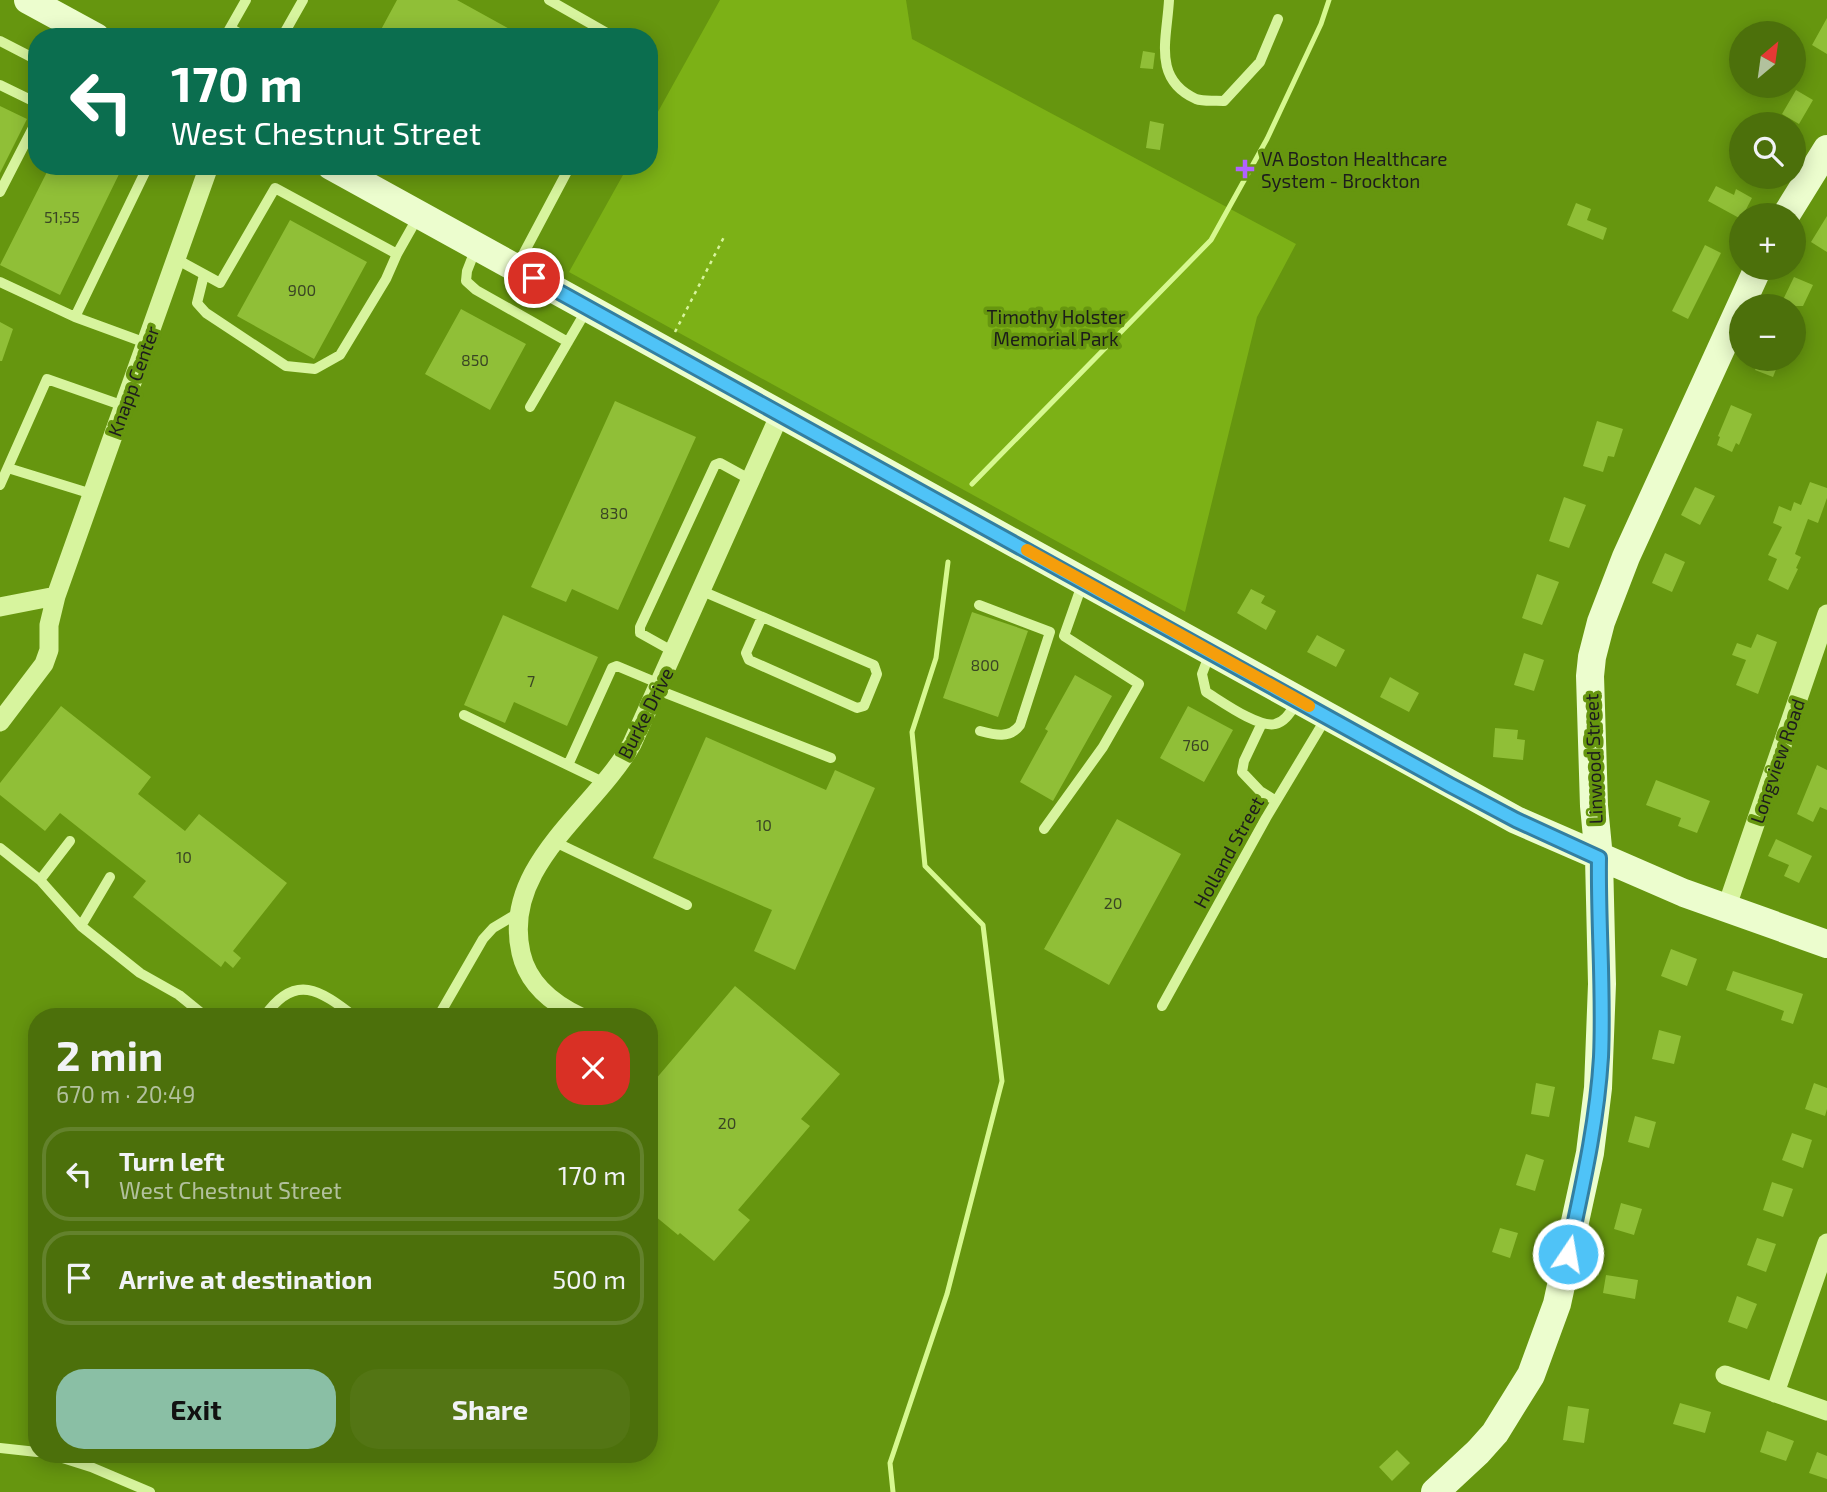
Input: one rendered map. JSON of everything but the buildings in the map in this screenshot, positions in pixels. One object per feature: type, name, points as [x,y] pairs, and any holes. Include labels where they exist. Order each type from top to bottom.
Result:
[{"type":"main road","points":[[28,0],[79,28]]},
{"type":"main road","points":[[1793,203],[1827,149]]},
{"type":"main road","points":[[347,175],[1516,820],[1644,878],[1827,944]]},
{"type":"main road","name":"Linwood Street","points":[[1435,1492],[1478,1452],[1508,1414],[1531,1375],[1557,1304],[1590,1153],[1598,1088],[1602,984],[1599,858],[1594,806],[1590,693],[1592,657],[1608,600],[1626,556],[1752,280]]},
{"type":"street","name":"Knapp Center","points":[[0,722],[44,664],[49,650],[50,625],[56,596],[206,175]]},
{"type":"street","name":"Burke Drive","points":[[565,1008],[547,995],[528,973],[519,944],[518,913],[526,887],[555,842],[626,755],[780,414]]},
{"type":"street","points":[[0,607],[56,596]]},
{"type":"street","name":"Longview Road","points":[[1726,909],[1827,614]]},
{"type":"street","points":[[1775,1393],[1827,1243]]},
{"type":"street","points":[[1725,1375],[1827,1411]]},
{"type":"lane","points":[[230,28],[246,0]]},
{"type":"lane","points":[[287,28],[303,0]]},
{"type":"lane","points":[[549,0],[598,28]]},
{"type":"lane","points":[[1169,0],[1164,63],[1171,81],[1198,99],[1224,101],[1261,62],[1278,19]]},
{"type":"lane","points":[[0,41],[28,55]]},
{"type":"lane","points":[[0,85],[28,99]]},
{"type":"lane","points":[[0,192],[28,138]]},
{"type":"lane","points":[[75,317],[144,175]]},
{"type":"lane","points":[[516,268],[565,175]]},
{"type":"lane","points":[[176,259],[220,283],[275,188],[397,254]]},
{"type":"lane","points":[[204,275],[197,303],[206,313],[286,366],[315,369],[340,355],[386,279],[419,215]]},
{"type":"lane","points":[[476,246],[466,281],[476,290],[568,342]]},
{"type":"lane","points":[[0,282],[75,317],[146,343]]},
{"type":"lane","points":[[530,407],[588,308]]},
{"type":"lane","points":[[0,485],[47,379],[124,406]]},
{"type":"lane","points":[[674,652],[640,633],[640,627],[715,465],[720,463],[751,480]]},
{"type":"lane","points":[[8,468],[92,494]]},
{"type":"lane","points":[[1064,636],[1083,581]]},
{"type":"lane","points":[[702,591],[874,665],[877,674],[864,706],[856,708],[749,660],[746,653],[762,617]]},
{"type":"lane","points":[[979,605],[1064,636],[1139,684],[1103,747],[1044,829]]},
{"type":"lane","points":[[980,731],[995,735],[1016,732],[1050,632]]},
{"type":"lane","points":[[1211,652],[1202,674],[1206,692],[1236,711],[1262,723],[1275,725],[1283,720],[1298,700]]},
{"type":"lane","points":[[568,765],[612,668],[617,666],[659,687],[831,758]]},
{"type":"lane","points":[[464,715],[605,783]]},
{"type":"lane","name":"Holland Street","points":[[1162,1006],[1276,801],[1327,716]]},
{"type":"lane","points":[[1262,723],[1244,761],[1242,772],[1260,791],[1276,801]]},
{"type":"lane","points":[[40,880],[70,841]]},
{"type":"lane","points":[[555,842],[687,905]]},
{"type":"lane","points":[[0,848],[40,880],[80,926],[140,973],[179,995],[195,1008]]},
{"type":"lane","points":[[80,926],[110,877]]},
{"type":"lane","points":[[443,1008],[483,939],[493,928],[518,913]]},
{"type":"lane","points":[[270,1008],[284,996],[301,989],[321,992],[343,1008]]},
{"type":"lane","points":[[0,1448],[28,1451]]},
{"type":"lane","points":[[78,1463],[150,1492]]},
{"type":"path","points":[[666,351],[725,235]]},
{"type":"green space","name":"Timothy Holster Memorial Park","points":[[720,0],[906,0],[912,39],[1296,244],[1257,317],[1185,612],[569,272],[623,175],[658,175],[658,112]]},
{"type":"waterway","points":[[972,484],[1211,240],[1267,139],[1321,24],[1329,0]]},
{"type":"waterway","points":[[893,1492],[890,1463],[947,1294],[1002,1081],[983,925],[925,866],[912,732],[936,658],[948,562]]},
{"type":"slow traffic","points":[[1027,550],[1309,706]]},
{"type":"place","name":"VA Boston Healthcare System - Brockton","points":[[1245,169]]},
{"type":"route","points":[[534,278],[1450,785],[1516,820],[1599,858],[1601,1055],[1590,1153],[1568,1254]]}]
